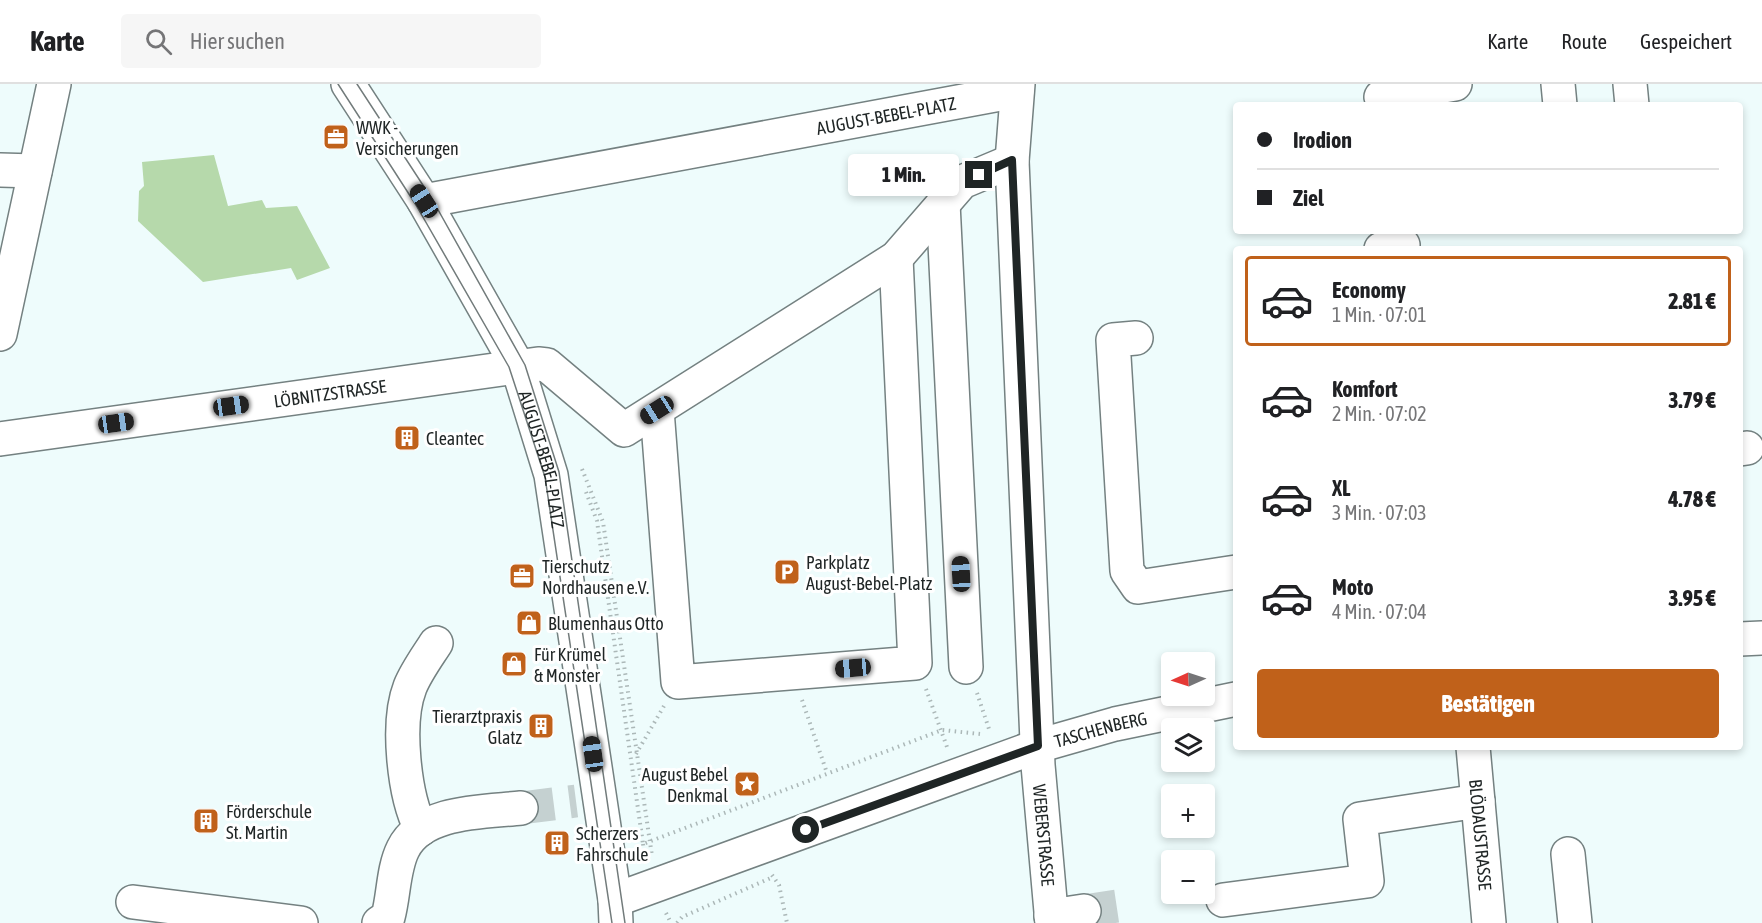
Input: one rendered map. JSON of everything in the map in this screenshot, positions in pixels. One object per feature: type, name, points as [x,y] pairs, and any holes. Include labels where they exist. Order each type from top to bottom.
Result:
[{"type":"street","points":[[0,334],[54,84]]},
{"type":"street","points":[[348,84],[424,201]]},
{"type":"street","points":[[1381,95],[1455,84]]},
{"type":"street","points":[[1558,84],[1560,102]]},
{"type":"street","points":[[1630,84],[1632,102]]},
{"type":"street","name":"AUGUST-BEBEL-PLATZ","points":[[1017,87],[1012,160],[1038,746],[955,775],[615,912],[587,799],[576,627],[551,475],[517,365],[424,201],[1017,87]]},
{"type":"street","points":[[896,258],[915,663],[678,682],[657,410],[896,258],[962,182],[1012,160]]},
{"type":"street","points":[[0,170],[35,171]]},
{"type":"street","points":[[943,203],[966,667]]},
{"type":"street","points":[[1136,338],[1113,340],[1127,571],[1138,587],[1233,572]]},
{"type":"street","name":"LÖBNITZSTRASSE","points":[[0,439],[517,365],[548,365],[624,430],[657,410]]},
{"type":"street","points":[[1743,639],[1762,638]]},
{"type":"street","points":[[421,829],[411,810],[403,732],[410,688],[436,643]]},
{"type":"street","name":"TASCHENBERG","points":[[1038,746],[1115,724],[1233,700]]},
{"type":"street","name":"WEBERSTRASSE","points":[[1038,746],[1051,920]]},
{"type":"street","name":"BLÖDAUSTRASSE","points":[[1473,750],[1489,923]]},
{"type":"street","points":[[1223,900],[1367,881],[1360,819],[1478,801]]},
{"type":"street","points":[[379,923],[388,916],[403,849],[413,834],[429,824],[453,818],[521,808]]},
{"type":"street","points":[[1568,854],[1575,923]]},
{"type":"street","points":[[133,902],[302,923]]},
{"type":"street","points":[[1051,920],[1084,910]]},
{"type":"path","points":[[915,663],[935,709],[955,775]]},
{"type":"path","points":[[966,667],[982,704],[991,735]]},
{"type":"path","points":[[792,673],[827,773]]},
{"type":"path","points":[[631,762],[678,682]]},
{"type":"path","points":[[768,870],[779,885],[787,923]]},
{"type":"green space","points":[[214,155],[228,206],[262,200],[266,208],[297,206],[330,268],[297,280],[291,268],[203,282],[138,221],[139,191],[144,186],[142,162]]},
{"type":"tunnel","points":[[521,808],[576,801]]},
{"type":"tunnel","points":[[1084,911],[1131,904]]},
{"type":"tram line","points":[[338,84],[416,205],[509,367],[545,477],[612,923]]},
{"type":"tram line","points":[[357,84],[432,199],[525,365],[559,472],[625,923]]},
{"type":"place","name":"WWK - Versicherungen","points":[[336,137]]},
{"type":"place","name":"Cleantec","points":[[407,438]]},
{"type":"place","name":"Parkplatz August-Bebel-Platz","points":[[787,572]]},
{"type":"place","name":"Tierschutz Nordhausen e.V.","points":[[522,576]]},
{"type":"place","name":"Blumenhaus Otto","points":[[529,623]]},
{"type":"place","name":"Für Krümel & Monster","points":[[514,664]]},
{"type":"place","name":"Tierarztpraxis Glatz","points":[[541,726]]},
{"type":"place","name":"August Bebel Denkmal","points":[[747,784]]},
{"type":"place","name":"Förderschule St. Martin","points":[[206,821]]},
{"type":"place","name":"Scherzers Fahrschule","points":[[557,843]]},
{"type":"route","points":[[806,830],[971,768],[1038,746],[1012,160],[979,175]]}]
